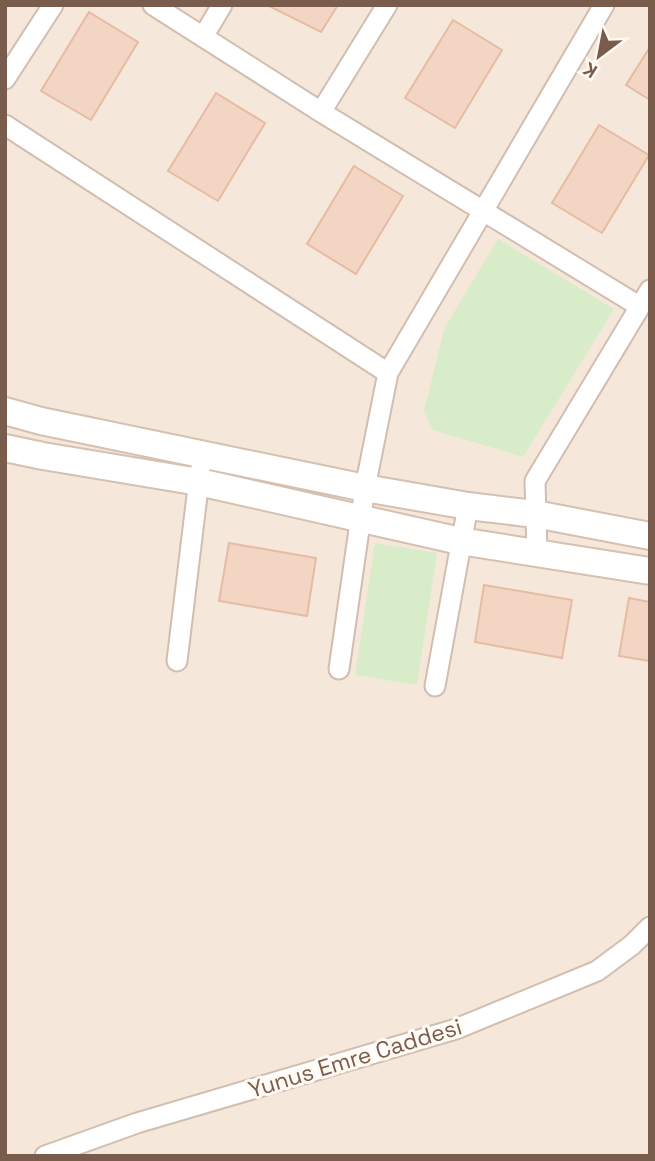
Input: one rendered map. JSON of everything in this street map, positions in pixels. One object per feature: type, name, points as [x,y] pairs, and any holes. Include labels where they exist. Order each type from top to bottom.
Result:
[{"type":"main road","points":[[5,411],[41,421],[365,488],[468,506],[535,514],[650,536]]},
{"type":"main road","points":[[6,449],[199,482],[460,541],[650,571]]},
{"type":"street","points":[[5,79],[53,5]]},
{"type":"street","points":[[153,5],[482,211],[645,298],[534,481],[537,553]]},
{"type":"street","points":[[203,37],[222,5]]},
{"type":"street","points":[[321,112],[387,5]]},
{"type":"street","points":[[339,670],[360,518],[388,373],[604,5]]},
{"type":"street","points":[[5,125],[388,373]]},
{"type":"street","points":[[6,449],[41,421]]},
{"type":"street","points":[[177,661],[203,454]]},
{"type":"street","points":[[435,686],[468,506]]},
{"type":"street","name":"Yunus Emre Caddesi","points":[[45,1156],[137,1123],[456,1029],[597,971],[632,945],[650,927]]},
{"type":"shaded area","points":[[5,5],[650,5],[650,1156],[5,1156]]},
{"type":"green space","points":[[498,239],[614,309],[523,457],[433,430],[424,411],[444,329]]},
{"type":"green space","points":[[375,543],[437,553],[417,685],[355,675]]},
{"type":"building","points":[[267,5],[338,5],[321,32]]},
{"type":"building","points":[[89,12],[138,42],[91,120],[41,91]]},
{"type":"building","points":[[453,20],[502,50],[455,128],[405,98]]},
{"type":"building","points":[[650,47],[650,100],[626,85]]},
{"type":"building","points":[[216,93],[265,123],[218,201],[168,171]]},
{"type":"building","points":[[599,125],[649,155],[602,233],[552,203]]},
{"type":"building","points":[[354,166],[403,196],[356,274],[307,244]]},
{"type":"building","points":[[229,543],[316,558],[307,616],[219,601]]},
{"type":"building","points":[[484,585],[572,600],[562,658],[475,642]]},
{"type":"building","points":[[629,598],[650,602],[650,661],[619,656]]}]
